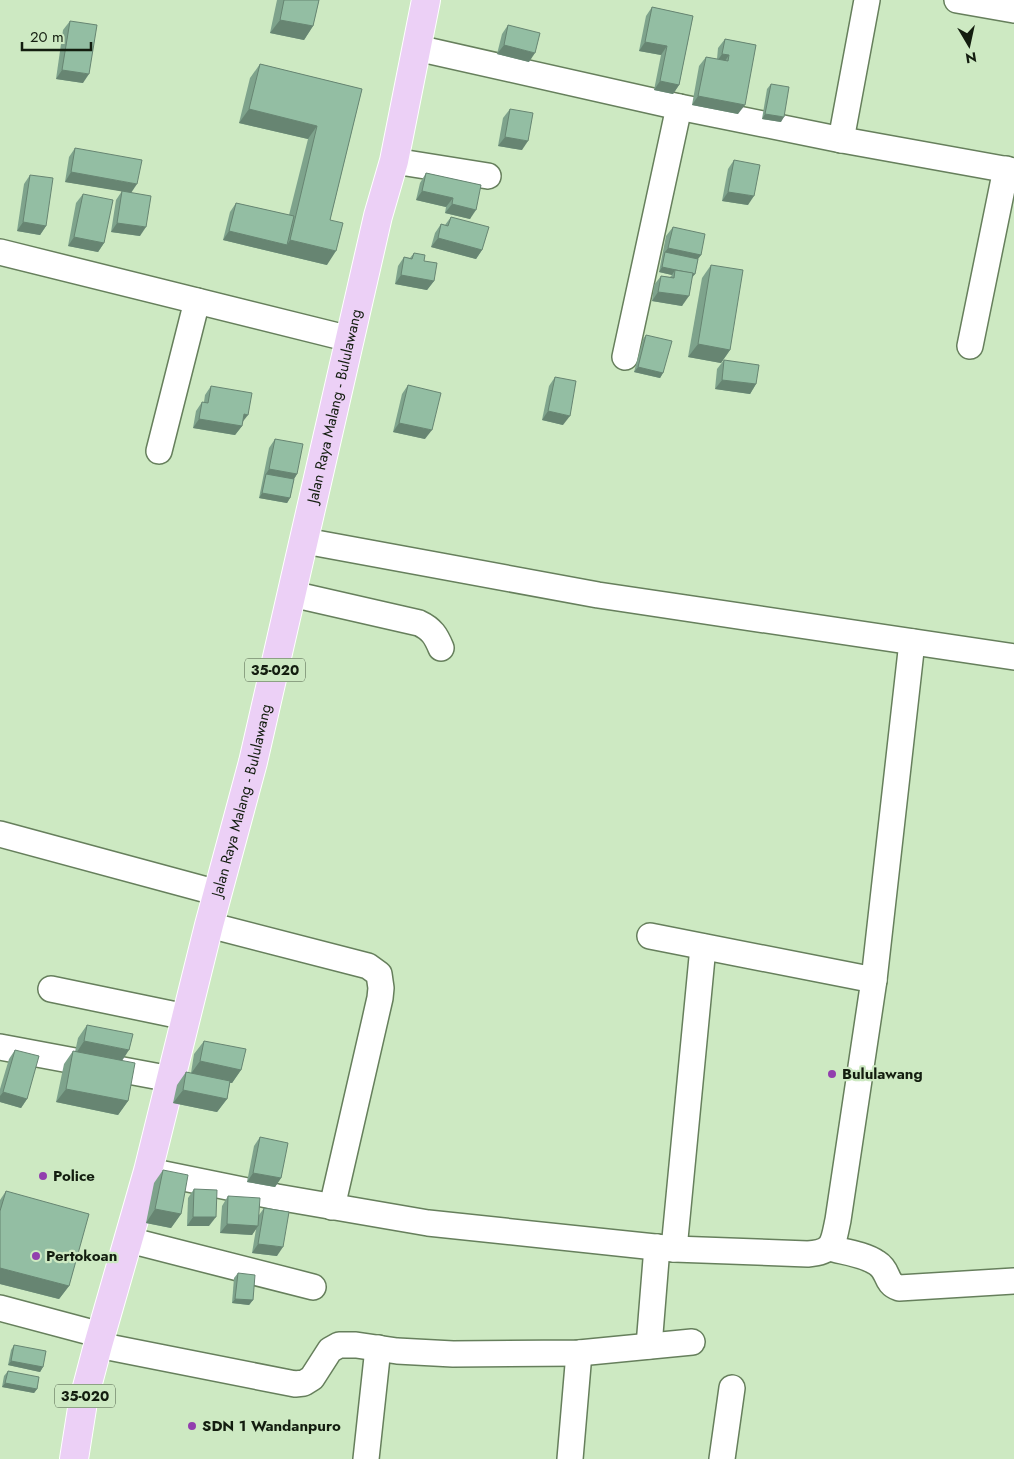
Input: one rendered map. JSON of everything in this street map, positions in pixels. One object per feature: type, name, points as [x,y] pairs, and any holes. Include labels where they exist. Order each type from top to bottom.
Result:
[{"type":"main road","name":"Jalan Raya Malang - Bululawang","points":[[99,1340],[148,1171],[209,925],[253,762],[378,216],[394,161],[426,0]]},
{"type":"main road","name":"35-020","points":[[74,1459],[83,1402],[99,1340]]},
{"type":"street","points":[[841,140],[867,0]]},
{"type":"street","points":[[957,0],[1014,10]]},
{"type":"street","points":[[417,48],[679,107],[841,140],[1010,170],[970,346]]},
{"type":"street","points":[[625,357],[679,107]]},
{"type":"street","points":[[394,161],[488,176]]},
{"type":"street","points":[[0,252],[350,339]]},
{"type":"street","points":[[159,451],[197,301]]},
{"type":"street","points":[[305,541],[598,595],[1014,657]]},
{"type":"street","points":[[292,594],[419,623],[429,627],[436,636],[441,648]]},
{"type":"street","points":[[148,1171],[332,1207],[428,1223],[665,1248],[808,1254],[821,1253],[829,1248],[833,1241],[838,1220],[874,980],[912,642]]},
{"type":"street","points":[[0,834],[218,893]]},
{"type":"street","points":[[209,925],[368,966],[379,974],[380,998],[332,1207]]},
{"type":"street","points":[[650,936],[874,980]]},
{"type":"street","points":[[649,1346],[665,1248],[703,947]]},
{"type":"street","points":[[51,989],[186,1017]]},
{"type":"street","points":[[0,1047],[171,1079]]},
{"type":"street","points":[[129,1240],[313,1287]]},
{"type":"street","points":[[829,1248],[876,1262],[883,1268],[892,1286],[899,1288],[1014,1281]]},
{"type":"street","points":[[0,1308],[99,1340],[295,1384],[304,1383],[312,1378],[330,1350],[340,1345],[453,1354],[579,1353],[692,1342]]},
{"type":"street","points":[[366,1459],[378,1348]]},
{"type":"street","points":[[570,1459],[579,1353]]},
{"type":"street","points":[[722,1459],[732,1388]]},
{"type":"building","points":[[284,0],[319,0],[313,26],[280,20]]},
{"type":"building","points":[[652,7],[693,16],[679,85],[660,81],[667,46],[645,42]]},
{"type":"building","points":[[70,21],[97,25],[89,74],[62,70]]},
{"type":"building","points":[[508,25],[540,33],[535,53],[504,45]]},
{"type":"building","points":[[725,39],[756,45],[745,105],[698,96],[706,57],[728,61],[729,55],[722,54]]},
{"type":"building","points":[[260,64],[362,89],[330,220],[343,223],[336,251],[290,240],[317,126],[249,109]]},
{"type":"building","points":[[771,84],[789,87],[784,117],[765,114]]},
{"type":"building","points":[[510,109],[533,113],[528,141],[505,137]]},
{"type":"building","points":[[75,148],[142,160],[137,184],[71,172]]},
{"type":"building","points":[[734,160],[760,165],[754,196],[728,192]]},
{"type":"building","points":[[426,173],[481,185],[476,210],[452,204],[453,198],[422,191]]},
{"type":"building","points":[[30,175],[53,178],[46,226],[23,222]]},
{"type":"building","points":[[122,191],[151,196],[146,227],[117,223]]},
{"type":"building","points":[[83,194],[113,200],[104,243],[74,237]]},
{"type":"building","points":[[236,203],[294,216],[287,245],[229,231]]},
{"type":"building","points":[[451,217],[489,227],[482,250],[438,238],[441,224],[448,226]]},
{"type":"building","points":[[673,227],[705,234],[701,255],[668,248]]},
{"type":"building","points":[[665,252],[698,259],[695,274],[662,267]]},
{"type":"building","points":[[414,253],[425,255],[424,261],[437,263],[434,281],[401,275],[404,257],[412,259]]},
{"type":"building","points":[[711,265],[743,270],[730,350],[698,344]]},
{"type":"building","points":[[675,270],[693,273],[689,296],[658,292],[661,276],[674,278]]},
{"type":"building","points":[[646,335],[672,341],[663,373],[638,367]]},
{"type":"building","points":[[724,360],[759,365],[756,384],[722,380]]},
{"type":"building","points":[[555,377],[576,381],[570,416],[548,411]]},
{"type":"building","points":[[408,385],[441,393],[432,430],[399,423]]},
{"type":"building","points":[[211,386],[252,393],[248,415],[244,414],[242,426],[199,419],[202,402],[208,403]]},
{"type":"building","points":[[275,439],[303,444],[297,474],[269,469]]},
{"type":"building","points":[[266,474],[294,479],[290,498],[262,493]]},
{"type":"building","points":[[87,1025],[133,1034],[129,1050],[84,1041]]},
{"type":"building","points":[[204,1041],[246,1049],[241,1070],[200,1061]]},
{"type":"building","points":[[15,1050],[39,1056],[27,1099],[3,1092]]},
{"type":"building","points":[[73,1051],[135,1063],[128,1101],[66,1089]]},
{"type":"building","points":[[186,1072],[230,1081],[227,1099],[183,1090]]},
{"type":"building","points":[[260,1137],[288,1143],[281,1178],[253,1173]]},
{"type":"building","points":[[163,1170],[188,1175],[181,1214],[155,1209]]},
{"type":"building","points":[[194,1189],[217,1190],[216,1217],[193,1217]]},
{"type":"building","name":"Pertokoan","points":[[6,1191],[89,1214],[69,1286],[0,1268],[0,1211]]},
{"type":"building","points":[[228,1196],[260,1198],[258,1226],[227,1224]]},
{"type":"building","points":[[264,1208],[289,1212],[283,1247],[258,1244]]},
{"type":"building","points":[[238,1273],[255,1275],[253,1300],[235,1299]]},
{"type":"building","points":[[14,1345],[46,1351],[43,1367],[11,1361]]},
{"type":"building","points":[[8,1371],[39,1377],[37,1389],[5,1383]]},
{"type":"place","name":"Bululawang","points":[[832,1074]]},
{"type":"place","name":"Police","points":[[43,1176]]},
{"type":"place","name":"Pertokoan","points":[[36,1256]]},
{"type":"place","name":"SDN 1 Wandanpuro","points":[[192,1426]]}]
